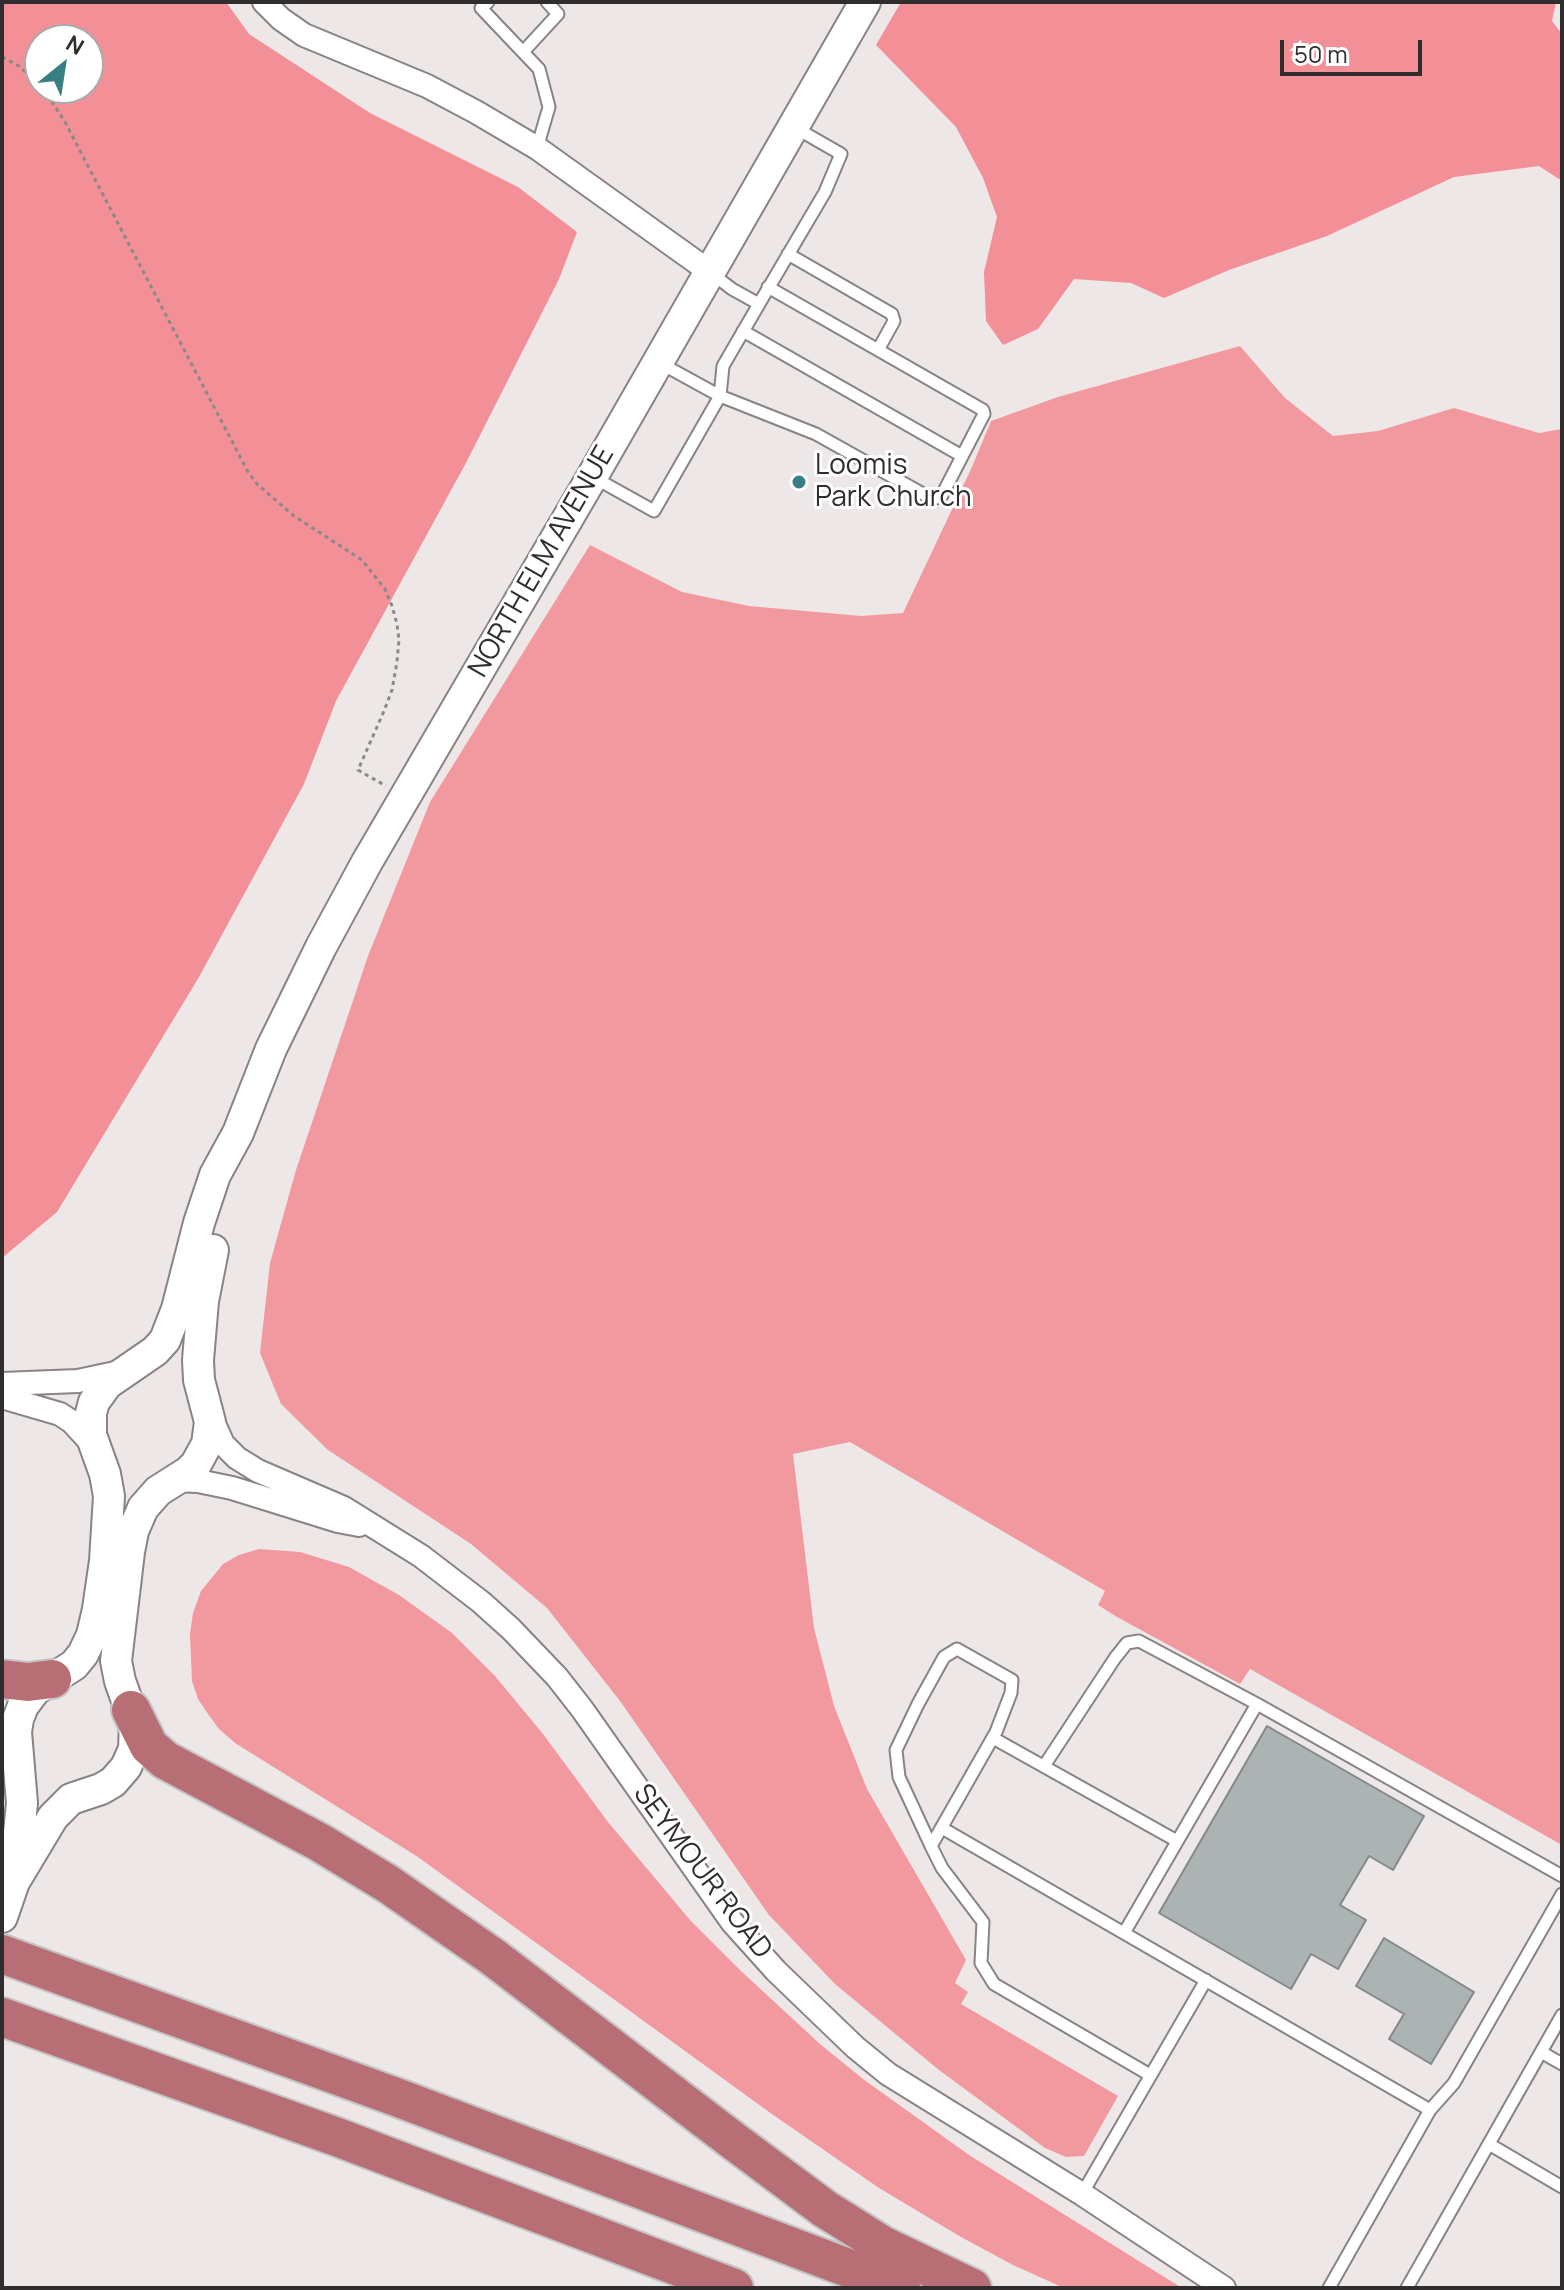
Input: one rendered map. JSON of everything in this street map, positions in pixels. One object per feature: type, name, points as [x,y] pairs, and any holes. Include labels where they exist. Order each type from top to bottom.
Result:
[{"type":"highway","points":[[2,1679],[28,1682],[52,1679]]},
{"type":"highway","points":[[131,1710],[149,1746],[165,1760],[319,1842],[388,1884],[493,1957],[825,2209],[884,2246],[972,2288]]},
{"type":"highway","points":[[2,1954],[480,2129],[901,2288]]},
{"type":"highway","points":[[2,2017],[337,2137],[734,2288]]},
{"type":"main road","name":"NORTH ELM AVENUE","points":[[14,1882],[22,1803],[17,1725],[23,1706],[35,1690],[74,1665],[83,1654],[92,1635],[98,1609],[109,1496],[90,1424],[94,1402],[107,1384],[158,1349],[170,1328],[211,1187],[238,1133],[271,1049],[303,981],[367,862],[865,2]]},
{"type":"main road","name":"NORTH ELM AVENUE","points":[[2,1917],[14,1882],[61,1806],[113,1782],[129,1761],[136,1736],[116,1661],[131,1539],[143,1508],[158,1491],[196,1464],[207,1444],[210,1422],[198,1374],[198,1345],[212,1252],[233,1177],[238,1133]]},
{"type":"main road","points":[[125,1371],[147,1365],[171,1369],[191,1381],[204,1400]]},
{"type":"main road","name":"SEYMOUR ROAD","points":[[94,1446],[106,1465],[124,1479],[146,1485],[173,1480]]},
{"type":"main road","points":[[52,1679],[78,1674],[98,1678],[115,1689],[131,1710]]},
{"type":"main road","points":[[17,1745],[28,1770],[43,1784],[68,1793],[88,1793]]},
{"type":"street","points":[[264,2],[304,35],[427,86],[537,148],[710,272]]},
{"type":"street","points":[[2,1384],[78,1381],[125,1371]]},
{"type":"street","points":[[2,1397],[60,1414],[94,1446]]},
{"type":"street","name":"SEYMOUR ROAD","points":[[204,1400],[223,1444],[237,1458],[258,1471],[334,1502],[421,1556],[462,1586],[511,1629],[544,1663],[601,1733],[732,1922],[835,2030],[888,2074],[1082,2194],[1224,2288]]},
{"type":"street","name":"SEYMOUR ROAD","points":[[173,1480],[232,1488],[338,1521],[372,1527]]},
{"type":"lane","points":[[488,2],[481,8],[539,69],[549,107],[537,148]]},
{"type":"lane","points":[[523,52],[558,14],[547,2]]},
{"type":"lane","points":[[592,477],[654,511],[720,396],[723,366],[825,192],[841,154],[793,126]]},
{"type":"lane","points":[[788,254],[892,314],[894,321],[878,350]]},
{"type":"lane","points":[[710,272],[759,304]]},
{"type":"lane","points":[[658,362],[720,396],[816,434],[932,499],[941,497],[984,414],[983,410],[768,287]]},
{"type":"lane","points":[[743,331],[962,456]]},
{"type":"lane","points":[[1044,1766],[1115,1658],[1127,1643],[1139,1641],[1562,1876]]},
{"type":"lane","points":[[931,1846],[993,1738],[1011,1693],[1012,1680],[957,1649],[944,1657],[896,1750],[899,1777],[931,1846],[942,1868],[983,1922],[981,1963],[994,1984],[1150,2075]]},
{"type":"lane","points":[[1124,1933],[1257,1704]]},
{"type":"lane","points":[[993,1738],[1177,1841]]},
{"type":"lane","points":[[942,1828],[1430,2110]]},
{"type":"lane","points":[[1329,2288],[1430,2110],[1454,2083],[1562,1894]]},
{"type":"lane","points":[[1082,2194],[1206,1980]]},
{"type":"lane","points":[[1407,2288],[1562,2015]]},
{"type":"lane","points":[[1541,2052],[1562,2064]]},
{"type":"lane","points":[[1489,2144],[1562,2187]]},
{"type":"path","points":[[2,57],[24,71]]},
{"type":"path","points":[[53,104],[247,470],[257,484],[294,516],[362,560],[385,589],[397,624],[397,662],[388,700],[358,770],[405,797]]},
{"type":"shaded area","points":[[2,2],[226,2],[249,34],[370,113],[518,187],[577,232],[559,279],[467,461],[336,701],[304,784],[199,977],[57,1212],[2,1258]]},
{"type":"shaded area","points":[[901,2],[1556,2],[1552,21],[1562,34],[1562,181],[1539,166],[1454,177],[1327,236],[1229,270],[1164,298],[1131,283],[1074,279],[1038,329],[1003,345],[986,321],[984,272],[997,217],[983,178],[956,127],[876,45]]},
{"type":"shaded area","points":[[1240,346],[1285,398],[1333,436],[1378,431],[1454,408],[1539,433],[1562,429],[1562,1845],[1250,1669],[1240,1684],[1117,1617],[1098,1605],[1105,1591],[850,1442],[793,1454],[814,1628],[834,1706],[867,1789],[966,1960],[955,1983],[968,1992],[961,2004],[1118,2096],[1084,2156],[1066,2157],[1045,2148],[939,2070],[835,1984],[769,1915],[620,1701],[547,1608],[471,1544],[328,1450],[281,1404],[260,1353],[270,1263],[296,1170],[368,956],[430,802],[590,545],[682,592],[749,606],[861,616],[903,613],[991,421],[1058,397]]},
{"type":"shaded area","points":[[259,1549],[300,1552],[349,1567],[399,1595],[452,1633],[495,1676],[543,1734],[608,1822],[690,1920],[820,2044],[969,2155],[1182,2288],[1064,2288],[961,2237],[879,2188],[769,2112],[418,1857],[235,1743],[219,1729],[198,1699],[192,1681],[190,1634],[201,1591],[223,1564]]},
{"type":"building","points":[[1267,1726],[1424,1816],[1393,1870],[1369,1856],[1340,1905],[1366,1920],[1338,1969],[1311,1954],[1291,1989],[1159,1913]]},
{"type":"building","points":[[1384,1938],[1474,1992],[1431,2064],[1389,2039],[1404,2014],[1356,1986]]},
{"type":"place","name":"Loomis Park Church","points":[[799,482]]}]
